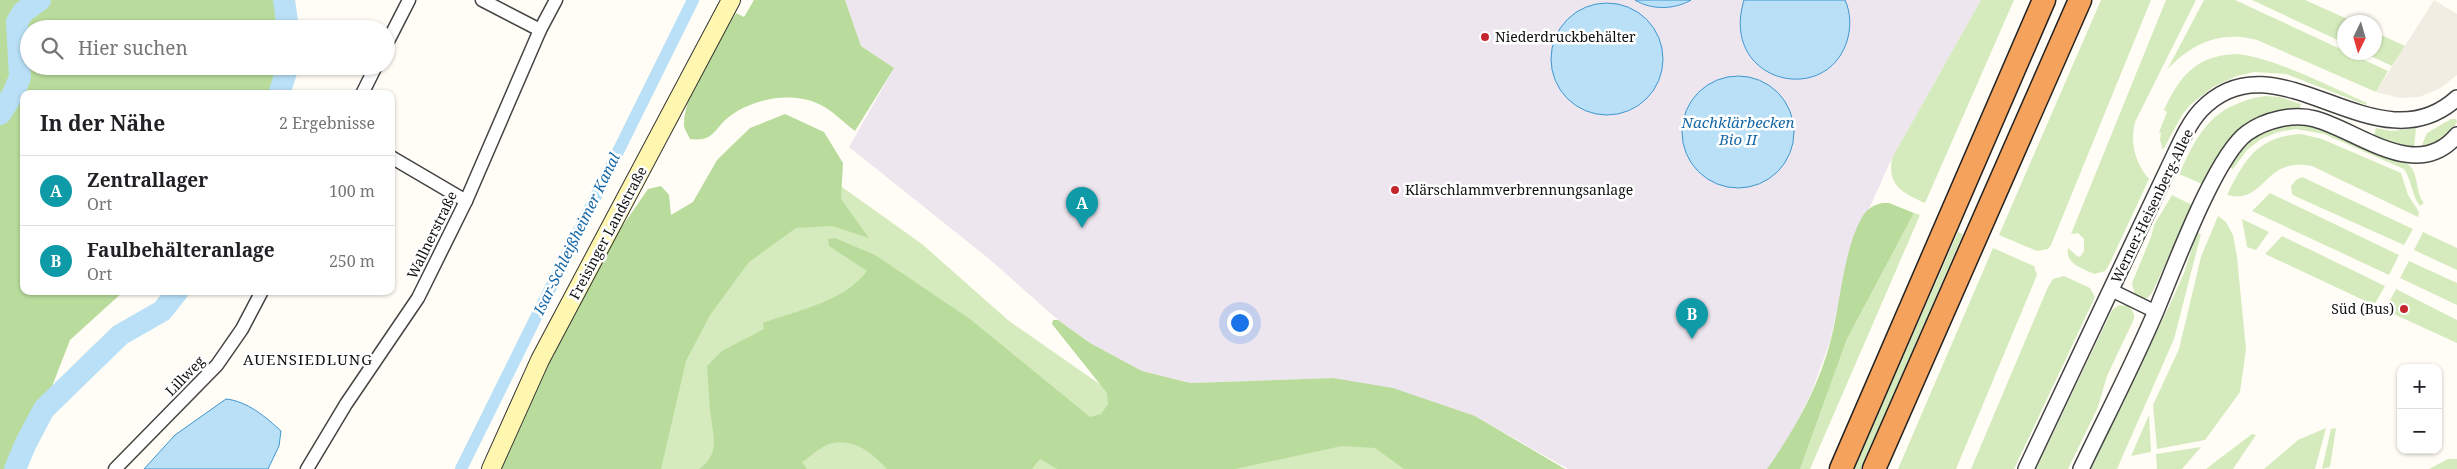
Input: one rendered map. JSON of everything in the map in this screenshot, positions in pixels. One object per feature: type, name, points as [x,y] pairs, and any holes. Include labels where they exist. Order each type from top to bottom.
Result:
[{"type":"highway","points":[[1841,469],[2044,0]]},
{"type":"highway","points":[[1874,469],[2080,0]]},
{"type":"main road","name":"Freisinger Landstraße","points":[[491,469],[540,360],[731,0]]},
{"type":"street","points":[[395,28],[409,0]]},
{"type":"street","points":[[482,0],[540,30]]},
{"type":"street","name":"Wallnerstraße","points":[[307,469],[346,404],[418,298],[466,201],[540,30],[556,0]]},
{"type":"street","points":[[364,90],[372,75]]},
{"type":"street","name":"Werner-Heisenberg-Allee","points":[[2026,469],[2176,152],[2188,128],[2201,110],[2225,93],[2257,84],[2275,85],[2292,89],[2382,120],[2417,118],[2444,108],[2457,98]]},
{"type":"street","points":[[2082,469],[2156,312],[2194,222],[2218,172],[2234,145],[2246,134],[2278,119],[2314,118],[2403,154],[2429,154],[2444,147],[2457,135]]},
{"type":"street","points":[[395,160],[466,201]]},
{"type":"street","points":[[2110,290],[2156,312]]},
{"type":"street","name":"Lillweg","points":[[115,469],[217,365],[242,329],[260,295]]},
{"type":"shaded area","points":[[845,0],[1981,0],[1892,158],[1869,209],[1862,217],[1852,244],[1830,341],[1812,391],[1791,435],[1767,469],[1568,469],[1475,416],[1333,378],[1190,383],[1142,371],[1090,343],[1058,320],[988,258],[849,147],[894,68],[861,46]]},
{"type":"shaded area","points":[[2434,0],[2457,14],[2457,75],[2439,89],[2419,97],[2400,98],[2376,92]]},
{"type":"green space","points":[[0,0],[288,0],[287,20],[20,20],[20,75],[282,75],[281,90],[20,90],[20,295],[120,295],[70,340],[20,469],[0,469]]},
{"type":"green space","points":[[754,0],[845,0],[861,46],[894,68],[855,131],[821,105],[798,98],[774,98],[740,110],[724,121],[709,136],[690,139],[684,127],[685,112],[689,98],[712,52],[736,13],[744,17]]},
{"type":"green space","points":[[1981,0],[2014,0],[1925,203],[1904,192],[1894,182],[1891,168],[1892,158]]},
{"type":"green space","points":[[2101,0],[2151,0],[2051,245],[2048,249],[2037,251],[1999,235]]},
{"type":"green space","points":[[2166,0],[2196,0],[2135,122],[2133,138],[2135,152],[2140,166],[2149,179],[2109,265],[2105,271],[2094,274],[2075,265],[2069,258],[2068,248],[2080,257],[2084,251],[2084,239],[2078,233],[2071,234]]},
{"type":"green space","points":[[2204,0],[2235,0],[2337,47],[2337,60],[2364,60],[2388,71],[2376,92],[2257,40],[2244,37],[2219,38],[2208,41],[2186,53],[2167,70]]},
{"type":"green space","points":[[2252,0],[2305,0],[2338,15],[2337,40]]},
{"type":"green space","points":[[2382,35],[2405,46],[2392,66],[2379,60],[2382,60]]},
{"type":"green space","points":[[2237,54],[2285,67],[2367,103],[2366,105],[2286,74],[2254,72],[2237,76],[2213,87],[2190,105],[2182,115],[2163,150],[2160,140],[2161,133],[2159,132],[2167,112],[2164,110],[2176,87],[2200,63],[2223,55]]},
{"type":"green space","points":[[2265,96],[2279,97],[2301,104],[2300,108],[2265,114],[2239,130],[2228,140],[2219,153],[2202,184],[2179,174],[2194,144],[2210,121],[2233,106],[2247,100]]},
{"type":"green space","points":[[785,114],[824,132],[843,163],[841,199],[869,238],[832,226],[796,228],[749,262],[710,315],[686,361],[661,469],[501,469],[534,391],[610,244],[648,189],[661,186],[669,195],[671,215],[693,202],[717,160],[750,128]]},
{"type":"green space","points":[[2451,119],[2456,119],[2457,122],[2444,138],[2424,147],[2422,145],[2427,133]]},
{"type":"green space","points":[[2287,124],[2316,126],[2406,163],[2413,171],[2424,203],[2420,206],[2417,201],[2404,169],[2324,134],[2296,129],[2278,132],[2261,139],[2247,150],[2233,169],[2229,167],[2246,145],[2269,130]]},
{"type":"green space","points":[[2376,128],[2392,131],[2416,128],[2414,147],[2396,145],[2374,136]]},
{"type":"green space","points":[[2301,134],[2322,139],[2401,173],[2408,195],[2419,212],[2418,217],[2312,166],[2296,165],[2284,168],[2274,173],[2250,193],[2240,196],[2227,195],[2240,171],[2254,152],[2274,139]]},
{"type":"green space","points":[[825,175],[922,244],[1009,321],[1144,415],[1556,469],[585,469],[626,378]]},
{"type":"green space","points":[[2302,177],[2413,229],[2404,245],[2292,194],[2291,186]]},
{"type":"green space","points":[[2270,193],[2399,255],[2389,275],[2252,211]]},
{"type":"green space","points":[[2172,195],[2192,205],[2152,293],[2147,298],[2140,299],[2134,292],[2132,283],[2154,225]]},
{"type":"green space","points":[[1889,203],[1914,213],[1847,339],[1800,469],[1767,469],[1805,407],[1820,374],[1831,339],[1846,261],[1856,230],[1862,217],[1871,207]]},
{"type":"green space","points":[[1914,213],[1920,215],[1810,469],[1800,469],[1847,339]]},
{"type":"green space","points":[[2218,216],[2226,222],[2233,235],[2237,257],[2246,349],[2240,392],[2205,440],[2157,449],[2153,405],[2179,349],[2201,257]]},
{"type":"green space","points":[[2242,219],[2269,232],[2256,250],[2247,247]]},
{"type":"green space","points":[[1958,232],[1963,234],[1861,469],[1854,469]]},
{"type":"green space","points":[[2423,232],[2457,248],[2457,270],[2414,250]]},
{"type":"green space","points":[[2197,233],[2201,234],[2174,339],[2117,469],[2091,469],[2172,300],[2184,273]]},
{"type":"green space","points":[[2282,236],[2385,286],[2374,305],[2265,254]]},
{"type":"green space","points":[[835,238],[875,255],[970,319],[1090,417],[1101,414],[1108,404],[1107,393],[1052,324],[1053,320],[1058,320],[1090,343],[1142,371],[1190,383],[1333,378],[1393,388],[1475,416],[1565,469],[1404,469],[1375,448],[1342,446],[1235,469],[1057,469],[1040,459],[1032,469],[887,469],[861,448],[846,443],[838,443],[826,445],[802,462],[807,469],[699,469],[711,456],[714,442],[707,366],[722,351],[764,329],[763,323],[820,304],[857,282],[867,271],[829,246],[828,239]]},
{"type":"green space","points":[[1993,248],[2034,266],[2037,275],[1956,469],[1898,469]]},
{"type":"green space","points":[[2409,261],[2457,283],[2457,305],[2400,278]]},
{"type":"green space","points":[[2064,276],[2090,288],[2095,297],[2014,469],[1971,469],[2048,287],[2053,279]]},
{"type":"green space","points":[[2396,289],[2457,320],[2457,343],[2385,310]]},
{"type":"green space","points":[[2119,305],[2129,306],[2134,314],[2134,319],[2107,376],[2098,407],[2068,469],[2036,469],[2112,310]]},
{"type":"green space","points":[[2149,415],[2151,452],[2131,456]]},
{"type":"green space","points":[[2326,428],[2315,469],[2264,469],[2298,440]]},
{"type":"green space","points":[[2336,428],[2330,467],[2322,469],[2331,429]]},
{"type":"green space","points":[[2252,434],[2256,435],[2233,469],[2206,469]]},
{"type":"green space","points":[[2201,447],[2182,469],[2157,469],[2156,454]]},
{"type":"green space","points":[[2448,459],[2457,459],[2457,469],[2429,469]]},
{"type":"water","points":[[1635,0],[1691,0],[1677,6],[1663,8],[1648,6]]},
{"type":"water","name":"Nachklärbecken Bio II","points":[[1744,0],[1845,0],[1850,20],[1849,31],[1847,41],[1836,62],[1819,74],[1799,79],[1778,76],[1760,67],[1747,50],[1740,28]]},
{"type":"water","name":"Nachklärbecken Bio II","points":[[1607,3],[1618,4],[1628,8],[1646,20],[1658,38],[1662,48],[1662,70],[1658,80],[1646,98],[1628,110],[1618,114],[1607,115],[1596,114],[1586,110],[1568,98],[1556,80],[1552,70],[1551,59],[1552,48],[1556,38],[1568,20],[1586,8],[1596,4]]},
{"type":"water","name":"Nachklärbecken Bio II","points":[[1738,76],[1749,77],[1759,81],[1777,93],[1789,111],[1793,121],[1793,143],[1789,153],[1777,171],[1759,183],[1749,187],[1738,188],[1727,187],[1717,183],[1699,171],[1687,153],[1683,143],[1682,132],[1683,121],[1687,111],[1699,93],[1717,81],[1727,77]]},
{"type":"water","points":[[226,399],[249,406],[263,415],[281,431],[279,446],[268,469],[144,469],[175,435]]},
{"type":"waterway","points":[[0,114],[13,94],[20,77],[17,22],[23,12],[40,0]]},
{"type":"waterway","points":[[284,0],[287,20]]},
{"type":"waterway","name":"Isar-Schleißheimer Kanal","points":[[461,469],[693,0]]},
{"type":"waterway","points":[[280,90],[285,75]]},
{"type":"waterway","points":[[15,469],[44,409],[120,335],[162,311],[175,295]]},
{"type":"place","name":"Niederdruckbehälter","points":[[1485,37]]},
{"type":"place","name":"Klärschlammverbrennungsanlage","points":[[1395,190]]},
{"type":"place","name":"Zentrallager","points":[[1082,228]]},
{"type":"place","name":"Süd (Bus)","points":[[2404,309]]},
{"type":"place","name":"Faulbehälteranlage","points":[[1692,339]]},
{"type":"district","name":"AUENSIEDLUNG","points":[[308,360]]}]
